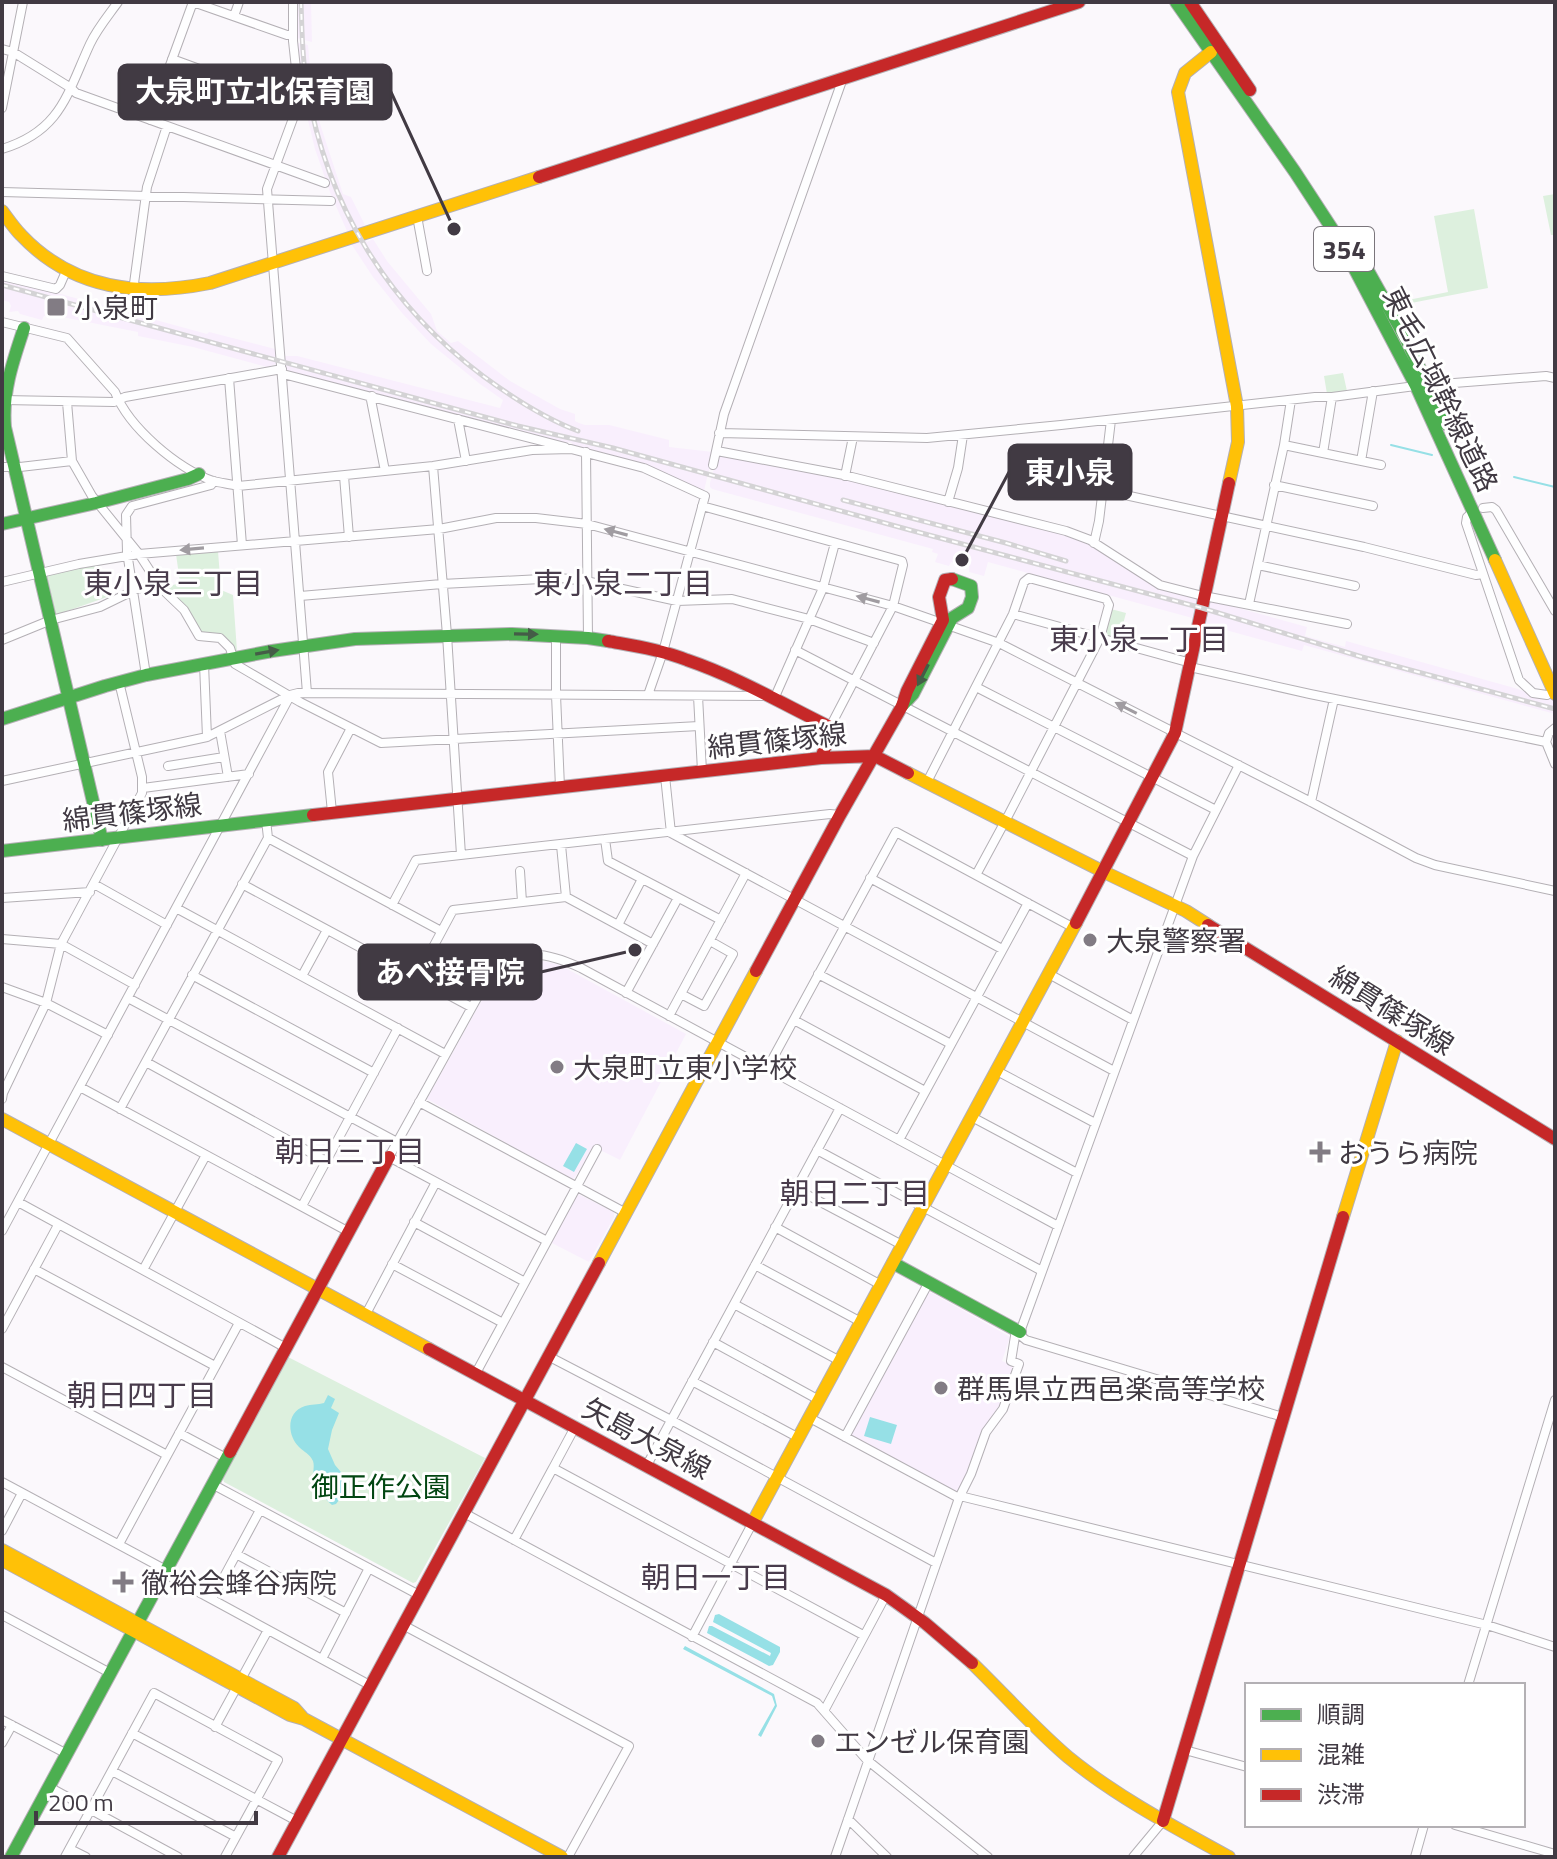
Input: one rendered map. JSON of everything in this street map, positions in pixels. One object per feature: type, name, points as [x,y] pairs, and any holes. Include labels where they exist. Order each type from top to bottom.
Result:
[{"type":"main road","points":[[2,211],[33,247],[53,263],[95,282],[133,291],[185,289],[1079,2]]},
{"type":"main road","name":"東毛広域幹線道路","points":[[1176,2],[1340,241],[1422,386]]},
{"type":"main road","name":"東毛広域幹線道路","points":[[1190,2],[1338,219],[1384,297],[1478,510],[1555,670]]},
{"type":"main road","points":[[753,1522],[1104,872],[1175,733],[1238,442],[1237,406],[1178,92],[1182,75],[1211,52]]},
{"type":"main road","points":[[24,328],[3,400],[8,467],[26,519],[102,840]]},
{"type":"main road","points":[[2,524],[170,490],[199,474]]},
{"type":"main road","name":"東毛広域幹線道路","points":[[1478,510],[1551,694]]},
{"type":"main road","points":[[278,1857],[945,624]]},
{"type":"main road","points":[[2,719],[146,675],[304,646],[355,639],[556,635],[644,647],[721,673],[830,727],[821,758]]},
{"type":"main road","name":"綿貫篠塚線","points":[[2,851],[821,758],[875,756],[1186,911],[1555,1139]]},
{"type":"main road","points":[[1163,1821],[1397,1041]]},
{"type":"main road","name":"矢島大泉線","points":[[2,1119],[886,1595],[918,1617],[1087,1771],[1210,1853],[1229,1857]]},
{"type":"main road","points":[[11,1857],[389,1157]]},
{"type":"main road","points":[[893,1263],[1018,1331]]},
{"type":"main road","points":[[2,1550],[136,1627]]},
{"type":"main road","points":[[2,1560],[136,1627],[239,1682],[290,1715],[304,1719],[565,1857]]},
{"type":"street","points":[[2,108],[23,2]]},
{"type":"street","points":[[2,149],[28,139],[45,127],[60,109],[91,42],[118,2]]},
{"type":"street","points":[[150,120],[193,2],[293,35]]},
{"type":"street","points":[[234,16],[239,2]]},
{"type":"street","points":[[293,2],[298,105],[267,189],[307,693]]},
{"type":"street","points":[[2,49],[13,52],[76,93],[325,183]]},
{"type":"street","points":[[172,59],[298,105]]},
{"type":"street","points":[[713,465],[719,433],[843,78]]},
{"type":"street","points":[[133,291],[147,187],[167,126]]},
{"type":"street","points":[[2,192],[331,201]]},
{"type":"street","points":[[417,216],[427,271]]},
{"type":"street","points":[[2,276],[56,289],[67,269]]},
{"type":"street","points":[[2,322],[69,339],[115,392],[147,437],[171,457],[214,481],[238,486],[433,466],[532,450],[571,449]]},
{"type":"street","points":[[3,400],[119,401],[125,397],[282,371],[624,462],[663,476],[705,496],[663,652],[648,695]]},
{"type":"street","points":[[719,433],[927,438],[1422,386],[1546,376],[1555,378]]},
{"type":"street","points":[[229,378],[242,545]]},
{"type":"street","points":[[1361,461],[1373,391]]},
{"type":"street","points":[[372,396],[385,471]]},
{"type":"street","points":[[1323,453],[1332,397]]},
{"type":"street","points":[[1249,604],[1291,400]]},
{"type":"street","points":[[67,402],[72,461],[96,503],[139,554],[158,584],[184,610],[199,636],[224,640],[235,664],[351,728],[381,743],[699,726]]},
{"type":"street","points":[[458,419],[466,461]]},
{"type":"street","points":[[1094,543],[1111,420]]},
{"type":"street","points":[[948,502],[963,435]]},
{"type":"street","points":[[845,476],[853,437]]},
{"type":"street","points":[[1284,445],[1381,465]]},
{"type":"street","points":[[717,451],[845,476],[1071,532],[1086,537],[1160,585],[1347,624]]},
{"type":"street","points":[[586,452],[588,638]]},
{"type":"street","points":[[8,467],[72,461]]},
{"type":"street","points":[[433,466],[461,855]]},
{"type":"street","points":[[344,476],[349,537]]},
{"type":"street","points":[[146,675],[128,555],[126,520],[129,509],[170,490],[211,485],[214,481]]},
{"type":"street","points":[[1274,485],[1373,506]]},
{"type":"street","points":[[1102,490],[1364,547],[1476,575],[1483,574]]},
{"type":"street","points":[[702,506],[902,561],[893,606],[830,727]]},
{"type":"street","points":[[1551,694],[1533,693],[1519,680],[1466,523],[1467,517],[1478,510],[1492,507],[1496,510],[1550,595],[1555,611]]},
{"type":"street","points":[[2,582],[128,555],[439,529],[479,520],[536,518],[587,524],[893,606],[999,643],[1426,862],[1555,891]]},
{"type":"street","points":[[2,781],[207,737],[290,695],[307,693],[771,697],[823,588],[835,543]]},
{"type":"street","points":[[1258,565],[1355,586]]},
{"type":"street","points":[[300,596],[560,578],[677,601],[732,599],[809,619],[874,643]]},
{"type":"street","points":[[927,782],[999,643],[1024,582],[1029,578],[1106,599],[1109,605],[1100,638],[976,875]]},
{"type":"street","points":[[2,640],[158,584]]},
{"type":"street","points":[[1013,614],[1190,665],[1334,699],[1546,742]]},
{"type":"street","points":[[556,635],[560,787]]},
{"type":"street","points":[[795,650],[1193,856]]},
{"type":"street","points":[[204,664],[207,737]]},
{"type":"street","points":[[2,1099],[46,1003],[61,944],[120,837],[143,788],[119,682]]},
{"type":"street","points":[[976,687],[1216,810]]},
{"type":"street","points":[[2,1231],[290,695]]},
{"type":"street","points":[[698,696],[702,771]]},
{"type":"street","points":[[1311,802],[1334,699]]},
{"type":"street","points":[[332,812],[328,772],[351,728]]},
{"type":"street","points":[[1555,728],[1546,742],[1555,764]]},
{"type":"street","points":[[220,731],[228,777]]},
{"type":"street","points":[[168,766],[224,757]]},
{"type":"street","points":[[835,1857],[960,1497],[986,1432],[1003,1409],[1019,1364],[1011,1361],[1018,1331],[1173,906],[1193,856],[1239,765]]},
{"type":"street","points":[[143,788],[249,774]]},
{"type":"street","points":[[665,776],[671,833]]},
{"type":"street","points":[[392,905],[416,860],[840,815]]},
{"type":"street","points":[[120,1109],[268,838],[266,820]]},
{"type":"street","points":[[767,1069],[896,832],[1074,928]]},
{"type":"street","points":[[671,833],[1114,1071]]},
{"type":"street","points":[[268,838],[441,931]]},
{"type":"street","points":[[605,839],[608,861],[721,920]]},
{"type":"street","points":[[561,845],[566,897]]},
{"type":"street","points":[[520,871],[522,902]]},
{"type":"street","points":[[669,1016],[746,873]]},
{"type":"street","points":[[870,878],[1002,949]]},
{"type":"street","points":[[618,925],[642,879]]},
{"type":"street","points":[[242,884],[471,1007]]},
{"type":"street","points":[[2,898],[92,888],[167,925]]},
{"type":"street","points":[[416,979],[453,910],[566,897],[653,944]]},
{"type":"street","points":[[626,993],[678,898]]},
{"type":"street","points":[[899,1140],[1028,903]]},
{"type":"street","points":[[176,908],[445,1054]]},
{"type":"street","points":[[2,929],[2,939],[61,944],[135,985]]},
{"type":"street","points":[[302,976],[327,930]]},
{"type":"street","points":[[681,994],[704,1006],[733,954],[710,941]]},
{"type":"street","points":[[547,1241],[389,1157],[487,980],[509,962],[540,954],[558,957],[1058,1226]]},
{"type":"street","points":[[818,974],[951,1044]]},
{"type":"street","points":[[1049,974],[1133,1020]]},
{"type":"street","points":[[192,975],[374,1073]]},
{"type":"street","points":[[2,987],[46,1003],[108,1035]]},
{"type":"street","points":[[128,998],[397,1142]]},
{"type":"street","points":[[794,1020],[925,1091]]},
{"type":"street","points":[[302,1206],[398,1028]]},
{"type":"street","points":[[146,1062],[326,1161]]},
{"type":"street","points":[[997,1071],[1095,1123]]},
{"type":"street","points":[[80,1087],[349,1232]]},
{"type":"street","points":[[419,1102],[626,1213]]},
{"type":"street","points":[[647,1465],[840,1108]]},
{"type":"street","points":[[972,1117],[1077,1173]]},
{"type":"street","points":[[476,1373],[597,1149]]},
{"type":"street","points":[[817,1150],[1042,1271]]},
{"type":"street","points":[[143,1270],[206,1155]]},
{"type":"street","points":[[366,1314],[436,1182]]},
{"type":"street","points":[[796,1189],[902,1245]]},
{"type":"street","points":[[18,1202],[286,1348]]},
{"type":"street","points":[[414,1222],[525,1282]]},
{"type":"street","points":[[2,1329],[58,1225]]},
{"type":"street","points":[[775,1227],[881,1285]]},
{"type":"street","points":[[392,1264],[503,1323]]},
{"type":"street","points":[[755,1265],[861,1322]]},
{"type":"street","points":[[34,1269],[215,1366]]},
{"type":"street","points":[[845,1437],[929,1282]]},
{"type":"street","points":[[734,1304],[840,1361]]},
{"type":"street","points":[[119,1544],[239,1323]]},
{"type":"street","points":[[1018,1331],[1026,1340],[1283,1417]]},
{"type":"street","points":[[713,1342],[819,1400]]},
{"type":"street","points":[[548,1356],[936,1563]]},
{"type":"street","points":[[2,1367],[167,1455]]},
{"type":"street","points":[[692,1381],[799,1438]]},
{"type":"street","points":[[1469,1683],[1555,1400]]},
{"type":"street","points":[[810,1418],[960,1497],[1487,1625],[1555,1647]]},
{"type":"street","points":[[514,1540],[575,1427]]},
{"type":"street","points":[[179,1433],[226,1458]]},
{"type":"street","points":[[553,1468],[863,1635]]},
{"type":"street","points":[[2,1482],[364,1682]]},
{"type":"street","points":[[212,1484],[419,1595]]},
{"type":"street","points":[[2,1531],[22,1493]]},
{"type":"street","points":[[212,1599],[260,1510]]},
{"type":"street","points":[[464,1513],[817,1703],[867,1760],[988,1857]]},
{"type":"street","points":[[692,1637],[753,1522]]},
{"type":"street","points":[[236,1554],[346,1613]]},
{"type":"street","points":[[322,1659],[369,1568]]},
{"type":"street","points":[[824,1711],[886,1595]]},
{"type":"street","points":[[2,1615],[110,1673]]},
{"type":"street","points":[[403,1625],[629,1746],[565,1857]]},
{"type":"street","points":[[215,1727],[268,1630]]},
{"type":"street","points":[[86,1857],[68,1853],[154,1693],[278,1760],[225,1857]]},
{"type":"street","points":[[2,1720],[67,1754]]},
{"type":"street","points":[[2,1743],[12,1725]]},
{"type":"street","points":[[132,1733],[297,1821]]},
{"type":"street","points":[[1185,1750],[1245,1766]]},
{"type":"street","points":[[112,1771],[236,1837]]},
{"type":"street","points":[[49,1787],[178,1857]]},
{"type":"street","points":[[848,1819],[887,1857]]},
{"type":"street","points":[[1133,1857],[1163,1821]]},
{"type":"street","points":[[1415,1857],[1423,1827]]},
{"type":"street","points":[[1461,1827],[1544,1854],[1555,1854]]},
{"type":"shaded area","points":[[296,2],[311,2],[312,42],[297,38]]},
{"type":"shaded area","points":[[299,43],[308,45],[310,67],[318,68],[315,77],[322,113],[319,120],[343,194],[351,197],[365,225],[358,229],[347,231],[315,149],[302,106]]},
{"type":"shaded area","points":[[365,237],[367,242],[373,239],[431,314],[437,331],[451,343],[458,341],[510,381],[575,414],[575,421],[579,423],[609,425],[669,440],[669,447],[713,452],[704,491],[646,465],[572,443],[568,442],[567,445],[286,370],[285,356],[297,356],[500,408],[503,400],[431,344],[373,277],[350,242]]},
{"type":"shaded area","points":[[2,278],[207,334],[275,349],[276,364],[267,367],[138,336],[138,332],[57,316],[52,311],[42,320],[18,311],[9,312],[9,302],[2,300]]},
{"type":"shaded area","points":[[722,453],[838,476],[1084,540],[1160,586],[1200,599],[1196,619],[988,562],[984,576],[969,572],[969,566],[935,562],[938,554],[932,552],[933,549],[712,489],[710,483],[714,468]]},
{"type":"shaded area","points":[[1209,600],[1307,627],[1305,636],[1345,647],[1346,641],[1555,700],[1555,714],[1304,645],[1302,651],[1204,624]]},
{"type":"shaded area","name":"大泉町立東小学校","points":[[535,959],[560,965],[686,1034],[620,1160],[594,1147],[573,1180],[427,1099],[492,982],[503,971]]},
{"type":"shaded area","points":[[578,1194],[614,1212],[589,1262],[550,1242]]},
{"type":"shaded area","name":"群馬県立西邑楽高等学校","points":[[928,1293],[1010,1337],[1002,1361],[1013,1366],[998,1410],[957,1492],[852,1437]]},
{"type":"green space","points":[[1555,194],[1555,235],[1551,235],[1543,196]]},
{"type":"green space","points":[[1474,209],[1488,288],[1401,305],[1398,302],[1448,292],[1434,216]]},
{"type":"green space","points":[[1343,373],[1347,391],[1327,394],[1324,376]]},
{"type":"green space","points":[[218,551],[221,590],[233,595],[235,652],[223,636],[202,634],[166,587],[180,583],[176,554]]},
{"type":"green space","points":[[99,563],[107,597],[56,615],[47,576]]},
{"type":"green space","points":[[1111,609],[1126,613],[1119,639],[1108,636],[1106,631]]},
{"type":"green space","name":"御正作公園","points":[[288,1357],[485,1458],[416,1582],[224,1482]]},
{"type":"water","points":[[576,1143],[587,1149],[574,1172],[563,1166]]},
{"type":"water","points":[[328,1395],[335,1399],[331,1408],[339,1413],[328,1449],[335,1465],[346,1478],[346,1491],[332,1505],[317,1487],[313,1477],[313,1461],[295,1442],[290,1424],[299,1409],[324,1403]]},
{"type":"water","points":[[870,1417],[897,1425],[891,1444],[864,1436]]},
{"type":"water","points":[[719,1614],[780,1647],[773,1665],[769,1666],[707,1633],[709,1626],[712,1626],[770,1656],[771,1653],[713,1622],[715,1615]]},
{"type":"water","points":[[685,1646],[774,1694],[777,1706],[761,1737],[758,1735],[775,1705],[772,1696],[683,1649]]},
{"type":"waterway","points":[[1391,445],[1432,455]]},
{"type":"waterway","points":[[1514,477],[1555,487]]},
{"type":"railway","points":[[301,2],[305,76],[316,130],[329,172],[366,249],[390,284],[449,348],[517,400],[578,431]]},
{"type":"railway","points":[[2,285],[1202,608],[1362,657],[1555,709]]},
{"type":"railway","points":[[843,500],[1066,561]]},
{"type":"traffic: fast","points":[[1176,2],[1340,241],[1416,386],[1495,560]]},
{"type":"traffic: fast","points":[[1358,253],[1405,337],[1446,424]]},
{"type":"traffic: fast","points":[[24,328],[7,389],[5,427],[102,840]]},
{"type":"traffic: fast","points":[[2,524],[96,503],[199,474]]},
{"type":"traffic: fast","points":[[902,706],[913,694],[952,618],[968,608],[972,597],[971,586],[952,579]]},
{"type":"traffic: fast","points":[[2,719],[146,675],[355,639],[512,634],[608,641]]},
{"type":"traffic: fast","points":[[2,851],[313,815]]},
{"type":"traffic: fast","points":[[893,1263],[1020,1332]]},
{"type":"traffic: fast","points":[[11,1857],[230,1452]]},
{"type":"traffic: slow","points":[[1211,52],[1185,73],[1178,92],[1237,406],[1238,442],[1229,483]]},
{"type":"traffic: slow","points":[[2,211],[21,235],[63,268],[109,285],[158,289],[210,283],[539,177]]},
{"type":"traffic: slow","points":[[1495,560],[1555,694]]},
{"type":"traffic: slow","points":[[908,773],[1186,911],[1208,925]]},
{"type":"traffic: slow","points":[[753,1522],[1076,923]]},
{"type":"traffic: slow","points":[[599,1263],[756,971]]},
{"type":"traffic: slow","points":[[1343,1217],[1397,1041]]},
{"type":"traffic: slow","points":[[2,1119],[429,1349]]},
{"type":"traffic: slow","points":[[2,1550],[294,1708],[302,1717]]},
{"type":"traffic: slow","points":[[2,1560],[562,1857]]},
{"type":"traffic: slow","points":[[972,1663],[1043,1734],[1087,1772],[1146,1811],[1229,1857]]},
{"type":"traffic: jam","points":[[539,177],[1079,2]]},
{"type":"traffic: jam","points":[[1190,2],[1250,90]]},
{"type":"traffic: jam","points":[[1076,923],[1175,733],[1229,483]]},
{"type":"traffic: jam","points":[[756,971],[902,706],[943,620],[939,597],[945,580],[952,579]]},
{"type":"traffic: jam","points":[[608,641],[658,651],[706,667],[830,727],[821,758]]},
{"type":"traffic: jam","points":[[313,815],[821,758],[875,756],[908,773]]},
{"type":"traffic: jam","points":[[1208,925],[1555,1139]]},
{"type":"traffic: jam","points":[[230,1452],[389,1157]]},
{"type":"traffic: jam","points":[[1163,1821],[1343,1217]]},
{"type":"traffic: jam","points":[[278,1857],[599,1263]]},
{"type":"traffic: jam","points":[[429,1349],[886,1595],[972,1663]]},
{"type":"place","name":"大泉町立北保育園","points":[[454,229]]},
{"type":"place","name":"小泉町","points":[[56,307]]},
{"type":"place","name":"東小泉","points":[[962,560]]},
{"type":"place","name":"大泉警察署","points":[[1090,940]]},
{"type":"place","name":"あべ接骨院","points":[[635,950]]},
{"type":"place","name":"大泉町立東小学校","points":[[557,1067]]},
{"type":"place","name":"おうら病院","points":[[1320,1152]]},
{"type":"place","name":"群馬県立西邑楽高等学校","points":[[941,1388]]},
{"type":"place","name":"徹裕会蜂谷病院","points":[[123,1582]]},
{"type":"place","name":"エンゼル保育園","points":[[818,1741]]},
{"type":"district","name":"東小泉三丁目","points":[[173,583]]},
{"type":"district","name":"東小泉二丁目","points":[[623,583]]},
{"type":"district","name":"東小泉一丁目","points":[[1139,639]]},
{"type":"district","name":"朝日三丁目","points":[[350,1151]]},
{"type":"district","name":"朝日二丁目","points":[[855,1193]]},
{"type":"district","name":"朝日四丁目","points":[[142,1395]]},
{"type":"district","name":"朝日一丁目","points":[[716,1577]]}]
